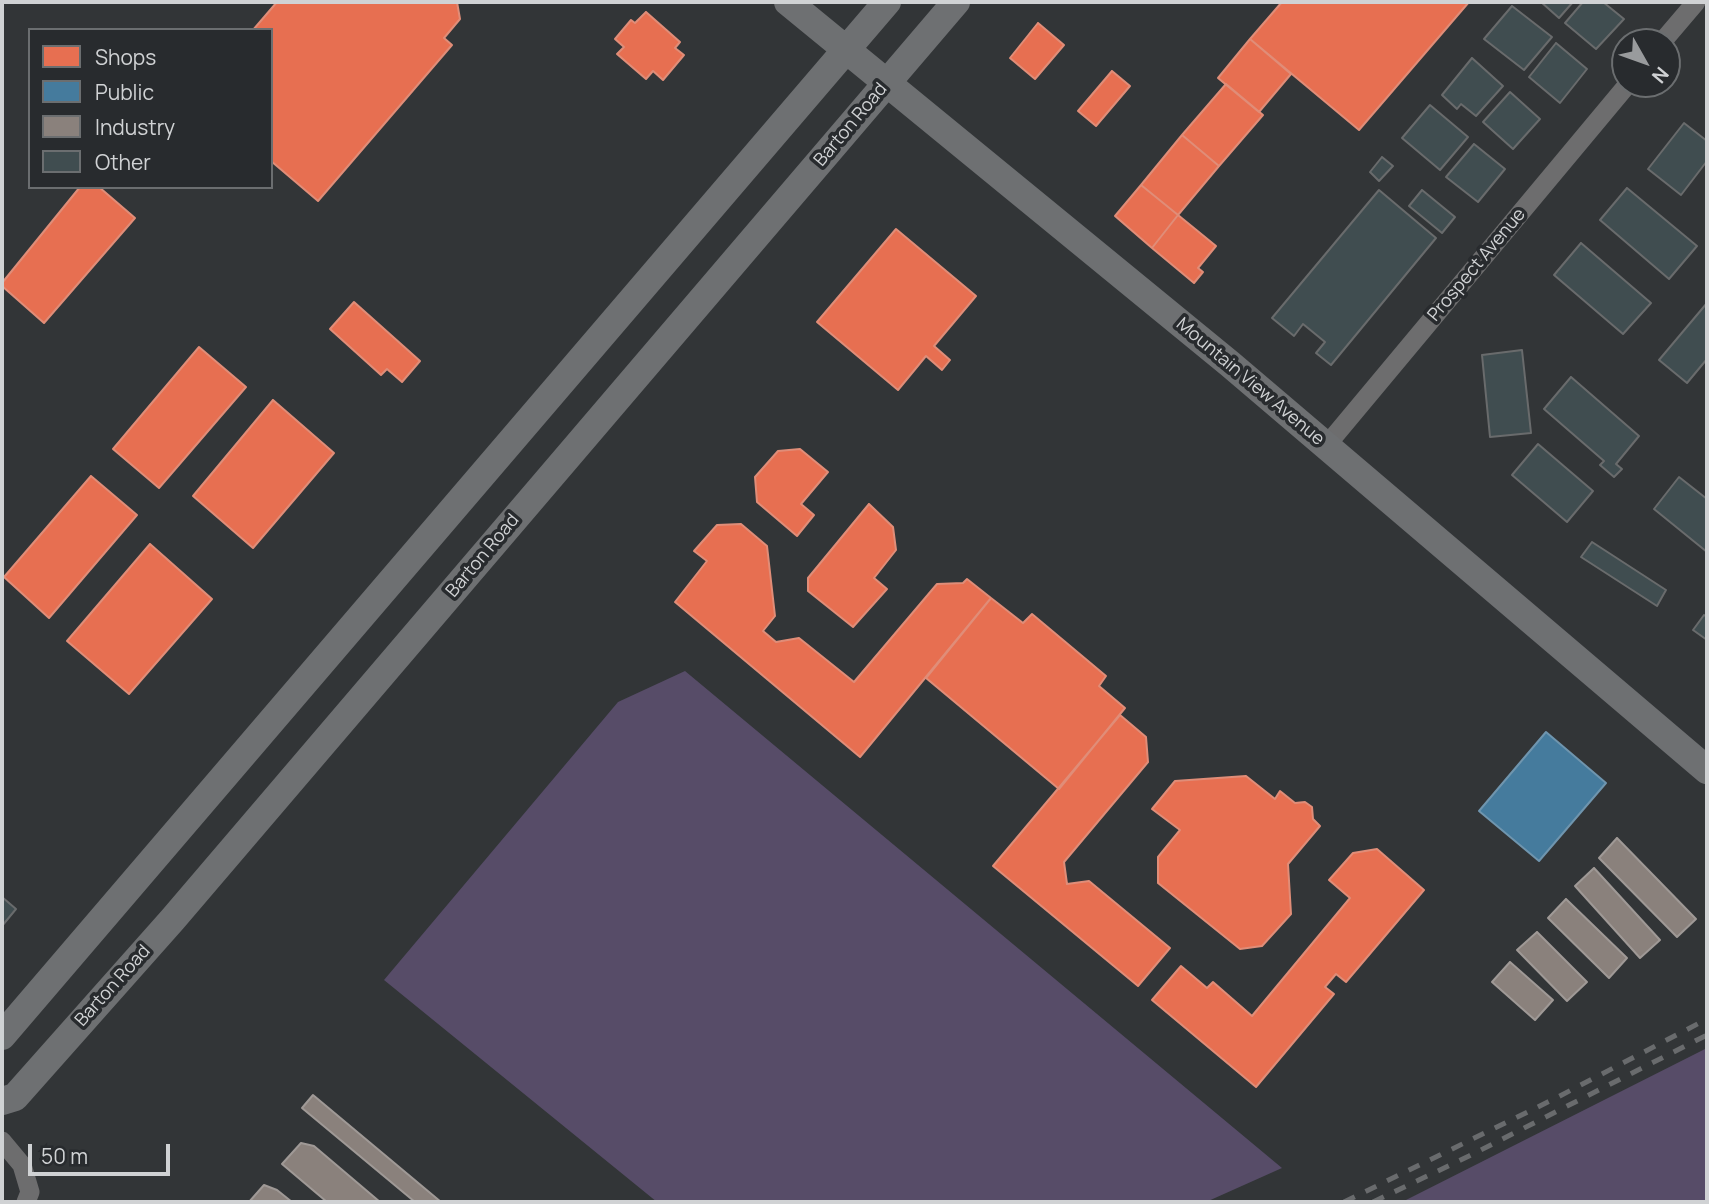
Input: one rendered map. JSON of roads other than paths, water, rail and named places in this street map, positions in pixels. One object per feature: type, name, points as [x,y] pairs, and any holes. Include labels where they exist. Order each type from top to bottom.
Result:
[{"type":"main road","name":"Mountain View Avenue","points":[[788,2],[1326,446],[1707,770]]},
{"type":"main road","points":[[2,1036],[887,2]]},
{"type":"main road","name":"Barton Road","points":[[2,1101],[15,1097],[173,919],[956,2]]},
{"type":"street","points":[[1674,28],[1696,2]]},
{"type":"street","name":"Prospect Avenue","points":[[1326,446],[1616,98]]},
{"type":"street","points":[[2,1141],[22,1164],[30,1192],[26,1202]]},
{"type":"railway","points":[[1344,1202],[1554,1099],[1707,1019]]},
{"type":"railway","points":[[1373,1202],[1707,1035]]}]
